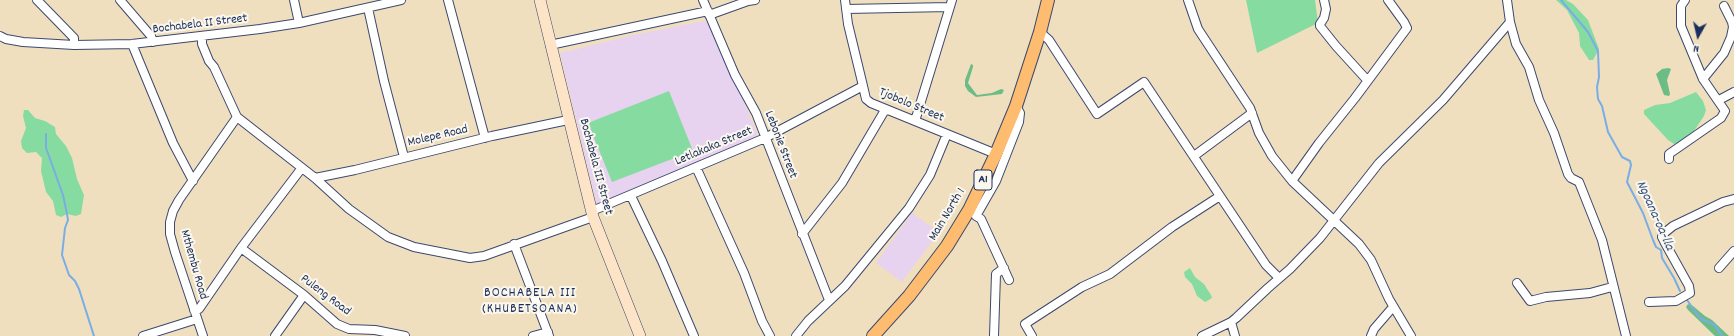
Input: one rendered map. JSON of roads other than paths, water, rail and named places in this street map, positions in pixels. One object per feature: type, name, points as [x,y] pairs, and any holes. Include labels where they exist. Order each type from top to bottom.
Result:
[{"type":"main road","name":"Main North 1","points":[[873,336],[909,296],[947,246],[969,210],[996,154],[1016,106],[1040,32],[1048,0]]},
{"type":"street","points":[[36,0],[74,38],[74,45]]},
{"type":"street","points":[[120,0],[151,36],[153,42]]},
{"type":"street","points":[[294,0],[299,23]]},
{"type":"street","name":"Bochabela II Street","points":[[0,36],[6,39],[23,42],[74,45],[132,44],[299,23],[368,8],[379,2],[402,0]]},
{"type":"street","points":[[448,0],[485,138]]},
{"type":"street","name":"Bochabela III Street","points":[[540,0],[592,214],[640,336]]},
{"type":"street","name":"Lebonie Street","points":[[703,0],[735,75],[756,113],[829,300]]},
{"type":"street","points":[[550,45],[708,13],[755,0]]},
{"type":"street","name":"Tjobolo Street","points":[[845,0],[866,99],[885,110],[996,154]]},
{"type":"street","points":[[1188,0],[1198,29],[1252,113],[1259,133],[1267,147],[1292,181],[1359,244],[1371,260],[1377,276],[1393,307],[1411,336]]},
{"type":"street","points":[[1324,0],[1326,9],[1320,26],[1367,80]]},
{"type":"street","points":[[1292,181],[1407,28],[1388,0]]},
{"type":"street","points":[[1507,0],[1510,22],[1516,44],[1529,67],[1539,100],[1554,133],[1568,174],[1571,178],[1579,182],[1596,226],[1603,246],[1612,287],[1626,336]]},
{"type":"street","points":[[1668,159],[1669,154],[1674,149],[1721,118],[1725,111],[1703,78],[1681,26],[1681,6],[1685,0]]},
{"type":"street","points":[[846,9],[950,3],[915,122]]},
{"type":"street","points":[[1703,78],[1724,53],[1731,37],[1733,27],[1732,22],[1724,6]]},
{"type":"street","points":[[368,8],[384,81],[404,157]]},
{"type":"street","points":[[1202,336],[1231,322],[1320,238],[1378,163],[1442,100],[1510,22]]},
{"type":"street","points":[[1040,32],[1049,40],[1097,114],[1144,82],[1266,265],[1279,278]]},
{"type":"street","points":[[202,36],[202,44],[214,67],[232,110],[237,117]]},
{"type":"street","points":[[132,44],[173,143],[193,181]]},
{"type":"street","name":"Letlakaka Street","points":[[237,117],[314,178],[349,209],[388,237],[414,247],[470,258],[484,256],[592,214],[696,167],[765,138],[863,86]]},
{"type":"street","points":[[1719,100],[1734,92]]},
{"type":"street","points":[[1009,280],[982,219],[976,216],[996,181],[1019,122],[1020,113],[1016,106]]},
{"type":"street","points":[[802,234],[842,183],[885,110]]},
{"type":"street","points":[[1194,156],[1252,113]]},
{"type":"street","name":"Mthembu Road","points":[[203,336],[170,234],[170,222],[173,211],[179,200],[237,117]]},
{"type":"street","name":"Molepe Road","points":[[314,178],[355,170],[404,157],[568,120]]},
{"type":"street","points":[[796,336],[808,321],[845,286],[909,208],[930,175],[947,134]]},
{"type":"street","points":[[696,167],[744,273],[762,321],[770,336]]},
{"type":"street","points":[[194,310],[199,309],[301,169]]},
{"type":"street","points":[[631,196],[662,260],[694,336]]},
{"type":"street","points":[[1032,336],[1025,324],[1082,287],[1110,274],[1172,227],[1220,196]]},
{"type":"street","points":[[1649,302],[1676,301],[1690,294],[1688,286],[1662,237],[1663,234],[1673,226],[1723,202],[1734,199]]},
{"type":"street","points":[[514,244],[549,334],[533,336]]},
{"type":"street","name":"Puleng Road","points":[[242,248],[304,296],[337,324],[350,329],[374,330],[405,336]]},
{"type":"street","points":[[1719,268],[1734,251]]},
{"type":"street","points":[[994,336],[996,274],[1004,268]]},
{"type":"street","points":[[1517,283],[1530,301],[1590,293],[1612,287]]},
{"type":"street","points":[[275,336],[304,296]]},
{"type":"street","points":[[1370,336],[1374,328],[1393,307]]},
{"type":"street","points":[[143,336],[197,319]]},
{"type":"street","points":[[1231,322],[1235,336]]},
{"type":"waterway","name":"Ngoana-oa-lla","points":[[1561,0],[1588,32],[1598,51],[1598,99],[1602,106],[1608,132],[1622,157],[1630,161],[1631,165],[1627,182],[1643,213],[1656,247],[1661,250],[1662,258],[1680,291]]},
{"type":"waterway","points":[[46,134],[46,148],[63,195],[68,220],[65,228],[62,255],[69,275],[75,281],[79,289],[94,336]]},
{"type":"waterway","name":"Ngoana-oa-lla","points":[[1687,300],[1700,318],[1715,325],[1722,336]]},
{"type":"district","name":"BOCHABELA III (KHUBETSOANA)","points":[[530,302]]}]
